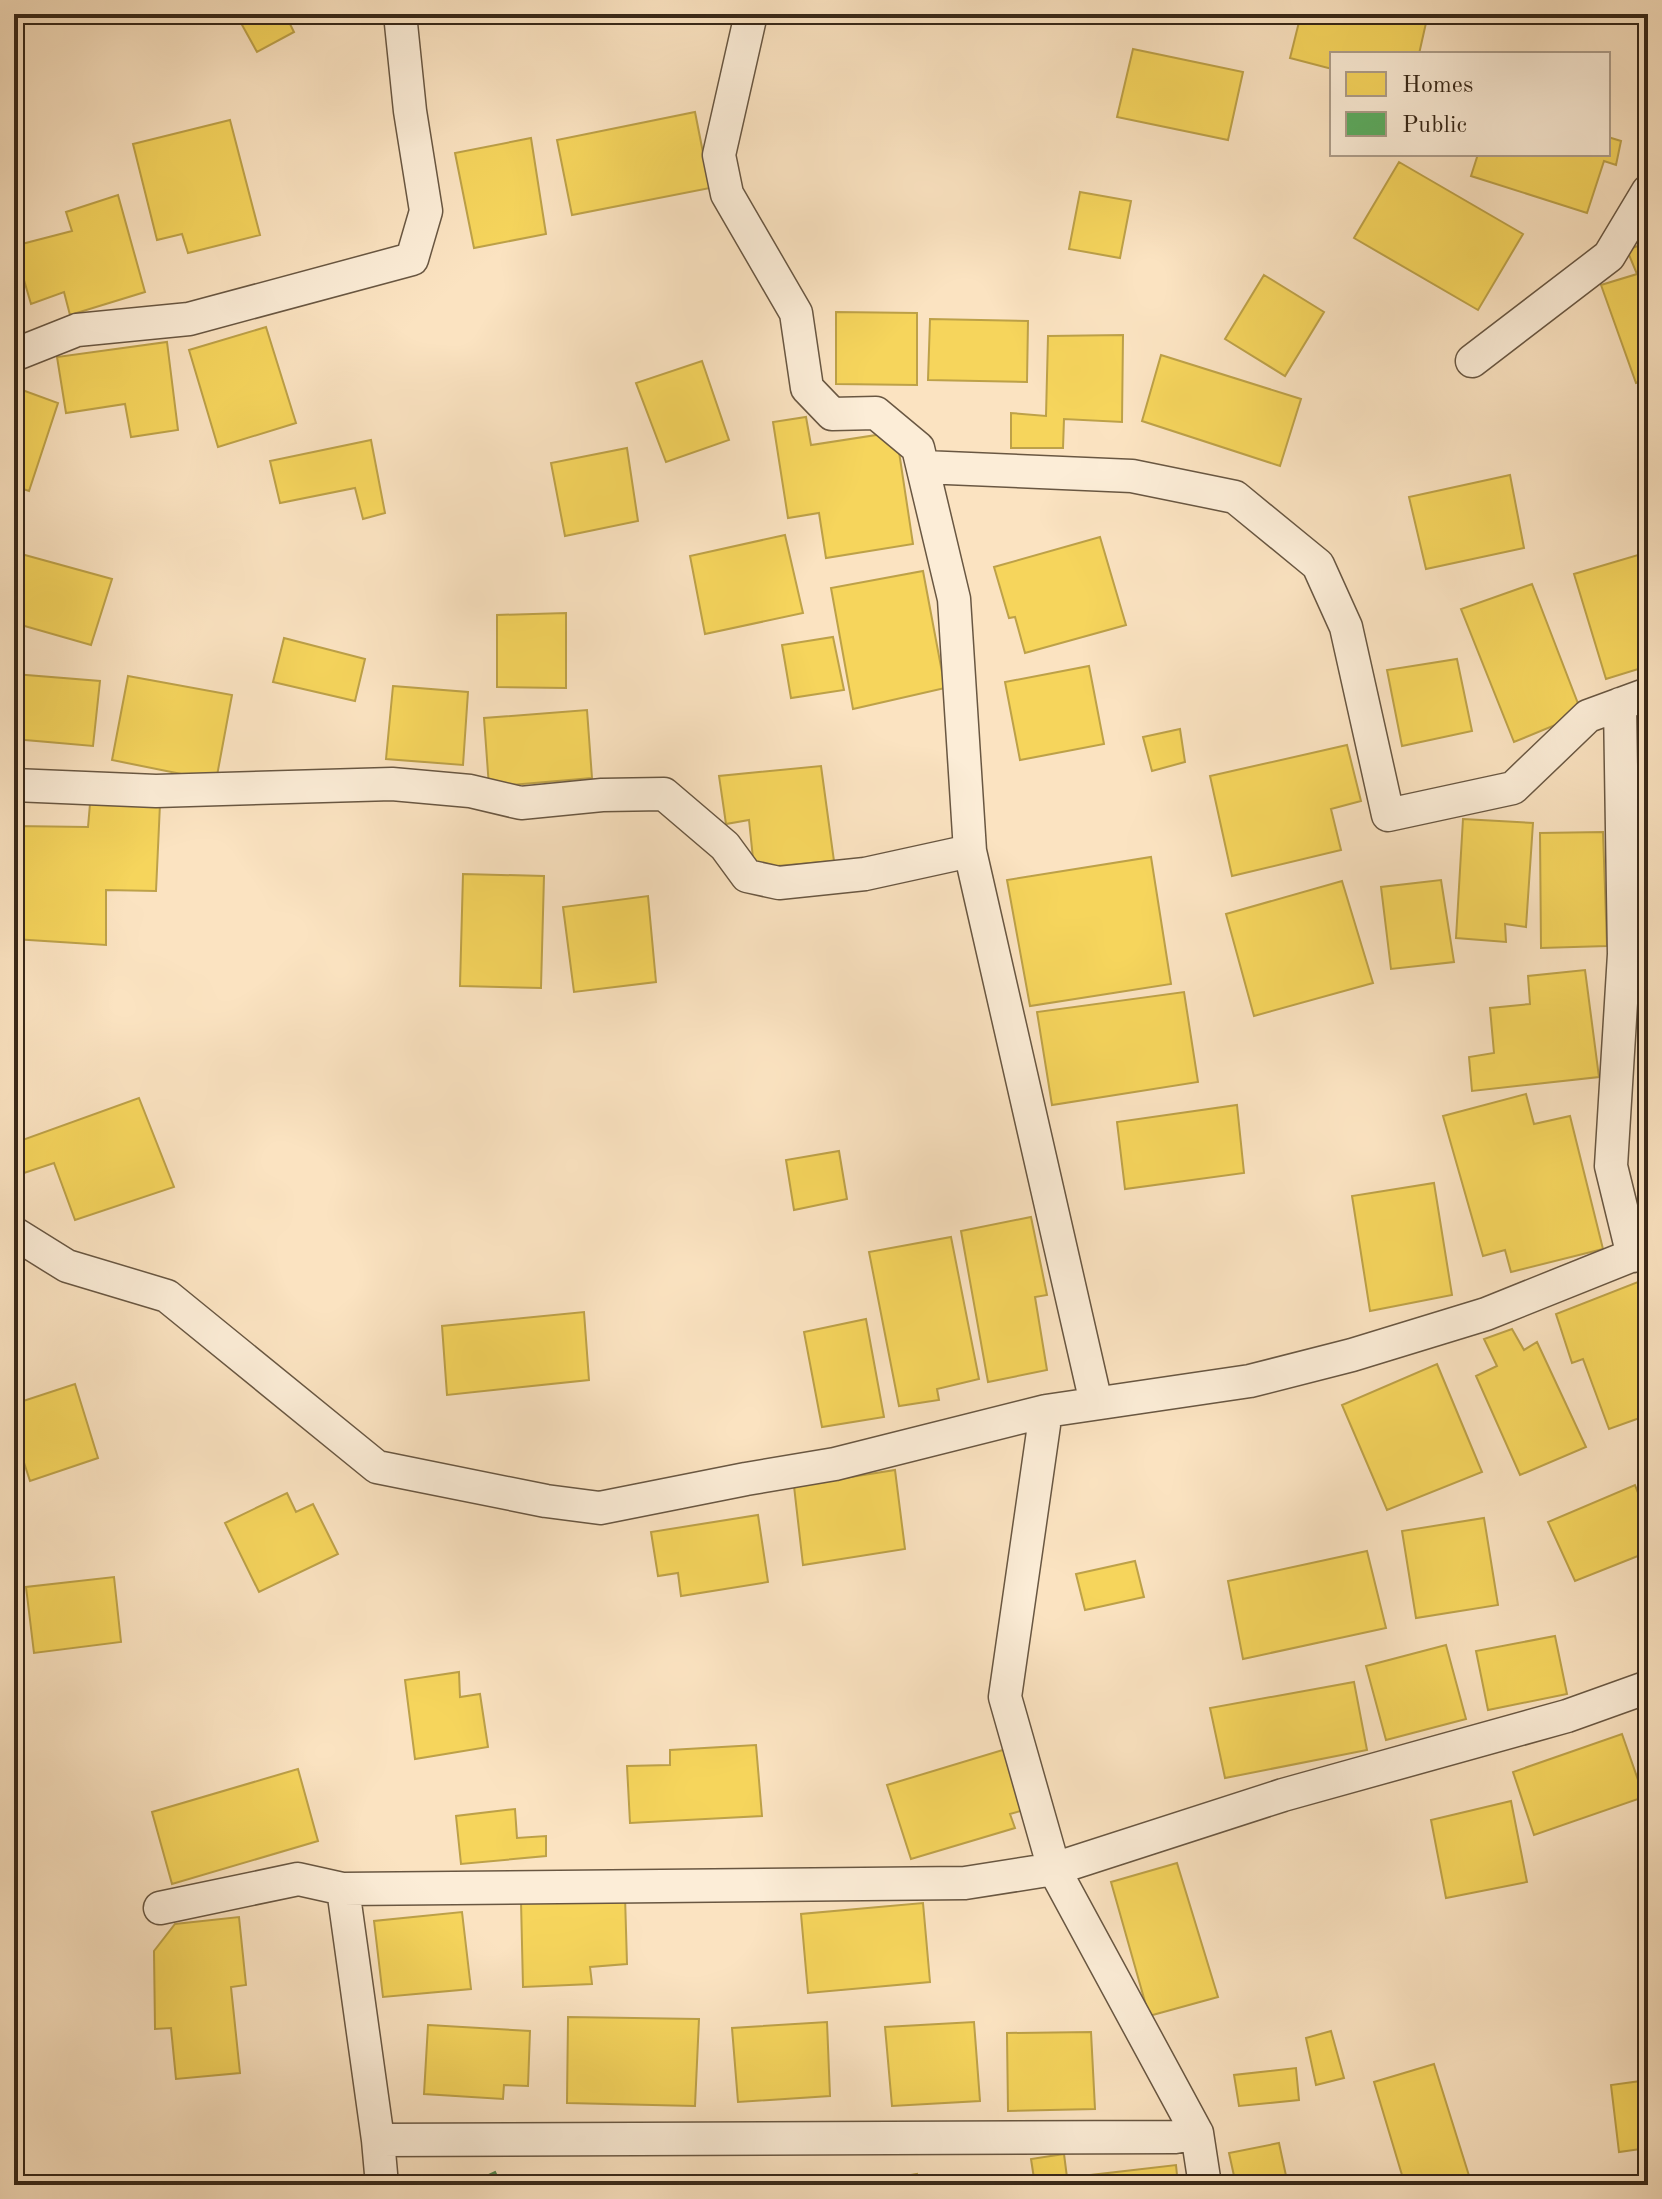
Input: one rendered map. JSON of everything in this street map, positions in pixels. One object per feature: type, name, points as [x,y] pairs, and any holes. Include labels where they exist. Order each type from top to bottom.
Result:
[{"type":"street","points":[[14,355],[77,330],[189,319],[412,259],[426,211],[410,111],[400,14]]},
{"type":"street","points":[[751,14],[719,155],[727,194],[796,313],[807,388],[832,414],[876,413],[918,448],[954,599],[970,851],[1096,1403]]},
{"type":"street","points":[[1472,361],[1609,256],[1648,191]]},
{"type":"street","points":[[14,1233],[67,1266],[167,1296],[377,1467],[546,1501],[600,1508],[835,1464],[1046,1411],[1250,1381],[1352,1355],[1486,1314],[1641,1253],[1611,1166],[1624,954],[1634,699],[1588,716],[1513,788],[1388,815],[1346,627],[1318,565],[1235,497],[1132,476],[923,467]]},
{"type":"street","points":[[14,785],[172,791],[392,784],[470,791],[521,803],[602,795],[664,794],[725,846],[747,876],[779,883],[865,874],[970,851]]},
{"type":"street","points":[[1046,1411],[1005,1697],[1054,1869],[1197,2133],[1205,2185]]},
{"type":"street","points":[[160,1908],[298,1879],[343,1889],[965,1883],[1054,1869],[1283,1795],[1567,1716],[1648,1687]]},
{"type":"street","points":[[343,1889],[382,2185]]},
{"type":"street","points":[[378,2140],[1175,2137],[1197,2133]]},
{"type":"building: Homes","points":[[236,14],[285,14],[294,32],[257,52]]},
{"type":"building: Homes","points":[[1301,14],[1428,14],[1419,52],[1330,52],[1330,68],[1290,58]]},
{"type":"building: Homes","points":[[1133,49],[1243,72],[1228,140],[1117,117]]},
{"type":"building: Homes","points":[[695,112],[710,188],[572,215],[557,140]]},
{"type":"building: Homes","points":[[230,120],[260,235],[188,253],[182,234],[157,240],[133,144]]},
{"type":"building: Homes","points":[[531,138],[546,234],[474,248],[455,153]]},
{"type":"building: Homes","points":[[1610,138],[1621,141],[1616,165],[1604,161],[1587,213],[1471,176],[1477,156],[1610,156]]},
{"type":"building: Homes","points":[[1399,162],[1523,234],[1478,310],[1354,238]]},
{"type":"building: Homes","points":[[1080,192],[1131,201],[1120,258],[1069,249]]},
{"type":"building: Homes","points":[[118,195],[145,292],[70,315],[64,292],[31,304],[14,246],[72,231],[66,212]]},
{"type":"building: Homes","points":[[1648,242],[1648,379],[1636,383],[1601,285],[1637,274],[1627,250]]},
{"type":"building: Homes","points":[[1264,275],[1324,312],[1285,376],[1225,339]]},
{"type":"building: Homes","points":[[836,312],[917,313],[917,385],[836,384]]},
{"type":"building: Homes","points":[[930,319],[1028,321],[1027,382],[928,380]]},
{"type":"building: Homes","points":[[266,327],[296,423],[218,447],[189,350]]},
{"type":"building: Homes","points":[[1123,335],[1122,422],[1064,419],[1063,448],[1011,448],[1011,413],[1046,416],[1048,336]]},
{"type":"building: Homes","points":[[167,342],[178,430],[131,437],[125,404],[66,413],[57,357]]},
{"type":"building: Homes","points":[[1161,355],[1301,399],[1280,466],[1142,421]]},
{"type":"building: Homes","points":[[702,361],[729,440],[666,462],[636,383]]},
{"type":"building: Homes","points":[[14,387],[58,403],[29,491],[14,486]]},
{"type":"building: Homes","points":[[806,417],[811,445],[896,432],[913,544],[826,558],[819,513],[788,518],[773,422]]},
{"type":"building: Homes","points":[[371,440],[385,513],[363,519],[355,488],[280,503],[270,461]]},
{"type":"building: Homes","points":[[627,448],[638,521],[565,536],[551,463]]},
{"type":"building: Homes","points":[[1510,475],[1524,548],[1426,569],[1409,497]]},
{"type":"building: Homes","points":[[785,535],[803,613],[705,634],[690,556]]},
{"type":"building: Homes","points":[[1100,537],[1126,625],[1025,653],[1015,617],[1009,618],[994,567]]},
{"type":"building: Homes","points":[[14,552],[112,579],[91,645],[14,623]]},
{"type":"building: Homes","points":[[1648,552],[1648,666],[1606,679],[1574,574]]},
{"type":"building: Homes","points":[[923,571],[945,688],[853,709],[831,588]]},
{"type":"building: Homes","points":[[1532,584],[1582,714],[1514,742],[1461,609]]},
{"type":"building: Homes","points":[[566,613],[566,688],[497,687],[497,615]]},
{"type":"building: Homes","points":[[833,637],[844,690],[791,698],[782,645]]},
{"type":"building: Homes","points":[[284,638],[365,659],[355,701],[273,682]]},
{"type":"building: Homes","points":[[1457,659],[1472,731],[1402,746],[1387,670]]},
{"type":"building: Homes","points":[[1089,666],[1104,744],[1020,760],[1005,682]]},
{"type":"building: Homes","points":[[14,674],[100,681],[93,746],[14,739]]},
{"type":"building: Homes","points":[[128,676],[232,695],[216,781],[112,760]]},
{"type":"building: Homes","points":[[393,686],[468,692],[463,765],[386,759]]},
{"type":"building: Homes","points":[[587,710],[592,778],[489,787],[484,718]]},
{"type":"building: Homes","points":[[1180,729],[1185,762],[1152,771],[1143,737]]},
{"type":"building: Homes","points":[[1347,745],[1361,801],[1331,809],[1341,850],[1232,876],[1210,776]]},
{"type":"building: Homes","points":[[821,766],[834,861],[754,868],[749,820],[726,824],[719,776]]},
{"type":"building: Homes","points":[[90,804],[160,804],[156,891],[106,890],[106,945],[14,939],[14,826],[88,827]]},
{"type":"building: Homes","points":[[1463,819],[1533,823],[1526,927],[1505,924],[1506,942],[1456,938]]},
{"type":"building: Homes","points":[[1603,832],[1607,946],[1541,948],[1540,833]]},
{"type":"building: Homes","points":[[1151,857],[1171,984],[1030,1006],[1007,880]]},
{"type":"building: Homes","points":[[463,874],[544,876],[541,988],[460,986]]},
{"type":"building: Homes","points":[[1441,880],[1454,962],[1391,969],[1381,887]]},
{"type":"building: Homes","points":[[1342,881],[1373,983],[1254,1016],[1226,914]]},
{"type":"building: Homes","points":[[648,896],[656,982],[574,992],[563,907]]},
{"type":"building: Homes","points":[[1585,970],[1599,1077],[1472,1091],[1469,1057],[1494,1053],[1490,1008],[1530,1004],[1528,976]]},
{"type":"building: Homes","points":[[1184,992],[1198,1082],[1052,1105],[1037,1012]]},
{"type":"building: Homes","points":[[1526,1094],[1534,1124],[1570,1116],[1603,1249],[1511,1272],[1505,1250],[1483,1256],[1443,1116]]},
{"type":"building: Homes","points":[[139,1098],[174,1187],[75,1220],[54,1163],[24,1173],[14,1143]]},
{"type":"building: Homes","points":[[1237,1105],[1244,1173],[1125,1189],[1117,1122]]},
{"type":"building: Homes","points":[[839,1151],[847,1199],[794,1210],[786,1160]]},
{"type":"building: Homes","points":[[1434,1183],[1452,1295],[1370,1311],[1352,1196]]},
{"type":"building: Homes","points":[[1031,1217],[1047,1295],[1035,1297],[1047,1370],[988,1382],[961,1231]]},
{"type":"building: Homes","points":[[951,1237],[979,1379],[937,1389],[939,1400],[899,1406],[869,1252]]},
{"type":"building: Homes","points":[[1643,1280],[1648,1295],[1648,1415],[1609,1429],[1583,1359],[1572,1363],[1556,1314]]},
{"type":"building: Homes","points":[[584,1312],[589,1380],[447,1395],[442,1326]]},
{"type":"building: Homes","points":[[866,1319],[884,1417],[822,1427],[804,1332]]},
{"type":"building: Homes","points":[[1512,1329],[1524,1350],[1537,1342],[1586,1447],[1520,1475],[1476,1376],[1497,1366],[1484,1339]]},
{"type":"building: Homes","points":[[1437,1364],[1482,1472],[1387,1510],[1342,1405]]},
{"type":"building: Homes","points":[[75,1384],[98,1458],[30,1481],[14,1432],[14,1404]]},
{"type":"building: Homes","points":[[895,1470],[905,1549],[803,1565],[794,1486]]},
{"type":"building: Homes","points":[[1635,1485],[1648,1519],[1648,1552],[1575,1581],[1548,1522]]},
{"type":"building: Homes","points":[[287,1493],[296,1512],[313,1504],[338,1554],[259,1592],[225,1523]]},
{"type":"building: Homes","points":[[758,1515],[768,1582],[681,1596],[678,1573],[658,1576],[651,1532]]},
{"type":"building: Homes","points":[[1484,1518],[1498,1605],[1416,1618],[1402,1531]]},
{"type":"building: Homes","points":[[1367,1551],[1386,1628],[1243,1659],[1228,1581]]},
{"type":"building: Homes","points":[[1135,1561],[1144,1597],[1085,1610],[1076,1574]]},
{"type":"building: Homes","points":[[114,1577],[121,1642],[34,1653],[26,1587]]},
{"type":"building: Homes","points":[[1555,1636],[1567,1694],[1488,1710],[1476,1651]]},
{"type":"building: Homes","points":[[1446,1645],[1466,1719],[1386,1740],[1366,1666]]},
{"type":"building: Homes","points":[[459,1672],[460,1697],[480,1694],[488,1747],[415,1759],[405,1680]]},
{"type":"building: Homes","points":[[1354,1682],[1367,1750],[1225,1778],[1210,1708]]},
{"type":"building: Homes","points":[[1622,1734],[1644,1797],[1534,1835],[1513,1772]]},
{"type":"building: Homes","points":[[756,1745],[762,1816],[630,1823],[627,1766],[670,1765],[670,1750]]},
{"type":"building: Homes","points":[[1006,1749],[1024,1810],[1010,1814],[1015,1828],[911,1859],[887,1785]]},
{"type":"building: Homes","points":[[298,1769],[318,1841],[172,1884],[152,1812]]},
{"type":"building: Homes","points":[[1511,1801],[1527,1882],[1446,1898],[1431,1820]]},
{"type":"building: Homes","points":[[515,1809],[517,1838],[546,1836],[546,1856],[461,1864],[456,1816]]},
{"type":"building: Homes","points":[[1177,1863],[1218,1997],[1149,2016],[1111,1882]]},
{"type":"building: Homes","points":[[625,1896],[627,1964],[590,1967],[592,1984],[523,1987],[521,1901]]},
{"type":"building: Homes","points":[[923,1903],[930,1982],[808,1993],[801,1914]]},
{"type":"building: Homes","points":[[462,1912],[471,1989],[383,1997],[374,1921]]},
{"type":"building: Homes","points":[[239,1917],[246,1985],[231,1987],[240,2073],[176,2079],[171,2028],[155,2029],[154,1951],[175,1924]]},
{"type":"building: Homes","points":[[568,2017],[699,2019],[695,2106],[567,2103]]},
{"type":"building: Homes","points":[[827,2022],[830,2096],[738,2102],[732,2028]]},
{"type":"building: Homes","points":[[974,2022],[980,2101],[892,2106],[885,2027]]},
{"type":"building: Homes","points":[[428,2025],[530,2031],[528,2086],[504,2085],[503,2099],[424,2094]]},
{"type":"building: Homes","points":[[1331,2031],[1344,2078],[1316,2085],[1306,2038]]},
{"type":"building: Homes","points":[[1091,2032],[1095,2109],[1008,2111],[1007,2033]]},
{"type":"building: Homes","points":[[1434,2064],[1471,2182],[1459,2185],[1405,2185],[1374,2082]]},
{"type":"building: Homes","points":[[1296,2068],[1299,2100],[1239,2106],[1234,2075]]},
{"type":"building: Homes","points":[[1648,2080],[1648,2148],[1619,2152],[1611,2085]]},
{"type":"building: Homes","points":[[1279,2143],[1288,2185],[1236,2185],[1229,2153]]},
{"type":"building: Homes","points":[[1064,2154],[1068,2185],[1035,2185],[1031,2159]]},
{"type":"building: Homes","points":[[1176,2165],[1178,2185],[1092,2185],[1091,2175]]},
{"type":"building: Homes","points":[[917,2174],[919,2185],[864,2185],[864,2183]]},
{"type":"building: Public","points":[[495,2172],[501,2185],[467,2185]]}]
